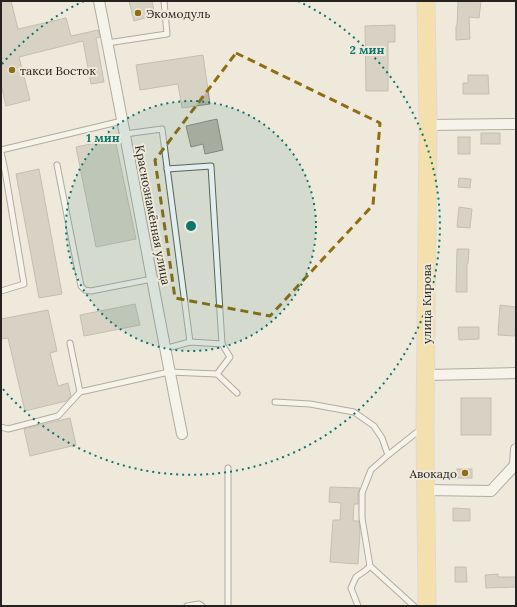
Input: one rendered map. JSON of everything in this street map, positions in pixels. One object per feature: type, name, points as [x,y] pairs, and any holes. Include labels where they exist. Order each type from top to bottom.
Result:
[{"type":"highway","name":"улица Кирова","points":[[426,1],[428,125],[425,426],[427,606]]},
{"type":"street","name":"Краснознамённая улица","points":[[99,1],[164,349],[182,434]]},
{"type":"street","points":[[428,125],[516,124]]},
{"type":"street","points":[[426,375],[516,373]]},
{"type":"street","points":[[426,490],[491,491],[515,465],[516,449]]},
{"type":"lane","points":[[108,43],[167,34],[164,1]]},
{"type":"lane","points":[[1,292],[24,284],[3,171],[1,151],[122,121]]},
{"type":"lane","points":[[125,134],[162,129],[190,342]]},
{"type":"lane","points":[[57,165],[81,286],[85,290],[91,291],[152,279]]},
{"type":"lane","points":[[167,169],[211,166],[222,344],[230,357],[217,374]]},
{"type":"lane","points":[[164,349],[190,342],[222,344]]},
{"type":"lane","points":[[70,343],[80,392]]},
{"type":"lane","points":[[1,427],[8,429],[58,416],[80,392],[169,372],[217,374],[237,393]]},
{"type":"lane","points":[[275,402],[310,404],[354,412],[374,426],[382,438],[388,455]]},
{"type":"lane","points":[[414,606],[370,566],[362,518],[362,493],[371,470],[425,426]]},
{"type":"lane","points":[[228,468],[228,606]]},
{"type":"lane","points":[[358,606],[351,588],[356,577],[370,566]]},
{"type":"lane","points":[[187,606],[199,604],[202,606]]},
{"type":"highlighted area","points":[[236,53],[380,123],[373,205],[270,316],[175,298],[155,160]]},
{"type":"building","name":"такси Восток","points":[[1,1],[11,1],[18,29],[66,18],[71,36],[98,30],[100,37],[96,38],[104,82],[91,84],[83,41],[19,57],[30,100],[6,106],[1,84]]},
{"type":"building","points":[[129,1],[152,1],[155,15],[134,21]]},
{"type":"building","points":[[458,1],[481,1],[479,18],[469,17],[470,39],[456,40]]},
{"type":"building","points":[[395,25],[395,42],[388,42],[388,91],[366,91],[365,26]]},
{"type":"building","points":[[203,55],[210,104],[182,108],[178,84],[140,90],[136,65]]},
{"type":"building","points":[[468,75],[488,75],[489,94],[463,94],[463,83],[468,83]]},
{"type":"building","points":[[217,119],[223,150],[205,154],[203,144],[191,147],[186,126]]},
{"type":"building","points":[[481,133],[500,133],[500,144],[481,144]]},
{"type":"building","points":[[458,137],[470,137],[470,154],[458,154]]},
{"type":"building","points":[[115,139],[136,239],[96,247],[76,147]]},
{"type":"building","points":[[39,169],[62,294],[39,298],[16,174]]},
{"type":"building","points":[[459,178],[471,179],[470,188],[458,187]]},
{"type":"building","points":[[459,207],[472,209],[470,228],[457,227]]},
{"type":"building","points":[[457,249],[469,249],[467,264],[467,292],[456,292]]},
{"type":"building","points":[[135,304],[140,325],[84,336],[80,315]]},
{"type":"building","points":[[500,305],[516,307],[515,336],[498,335]]},
{"type":"building","points":[[48,310],[57,351],[50,353],[58,386],[68,383],[71,396],[66,401],[25,411],[8,338],[1,339],[1,319]]},
{"type":"building","points":[[458,327],[479,327],[479,339],[459,340]]},
{"type":"building","points":[[461,398],[491,398],[491,435],[461,435]]},
{"type":"building","points":[[70,418],[76,445],[30,456],[24,429]]},
{"type":"building","name":"Авокадо","points":[[457,469],[472,469],[472,478],[457,478]]},
{"type":"building","points":[[330,487],[360,488],[358,493],[358,504],[354,504],[353,521],[359,521],[360,533],[358,564],[330,562],[333,520],[340,520],[341,503],[329,502]]},
{"type":"building","points":[[453,508],[470,509],[470,521],[453,521]]},
{"type":"building","points":[[455,567],[466,567],[467,582],[455,582]]},
{"type":"building","points":[[498,574],[498,577],[516,577],[516,587],[486,588],[485,575]]},
{"type":"place","name":"Экомодуль","points":[[138,13]]},
{"type":"place","name":"такси Восток","points":[[12,70]]},
{"type":"place","name":"Авокадо","points":[[465,473]]}]
